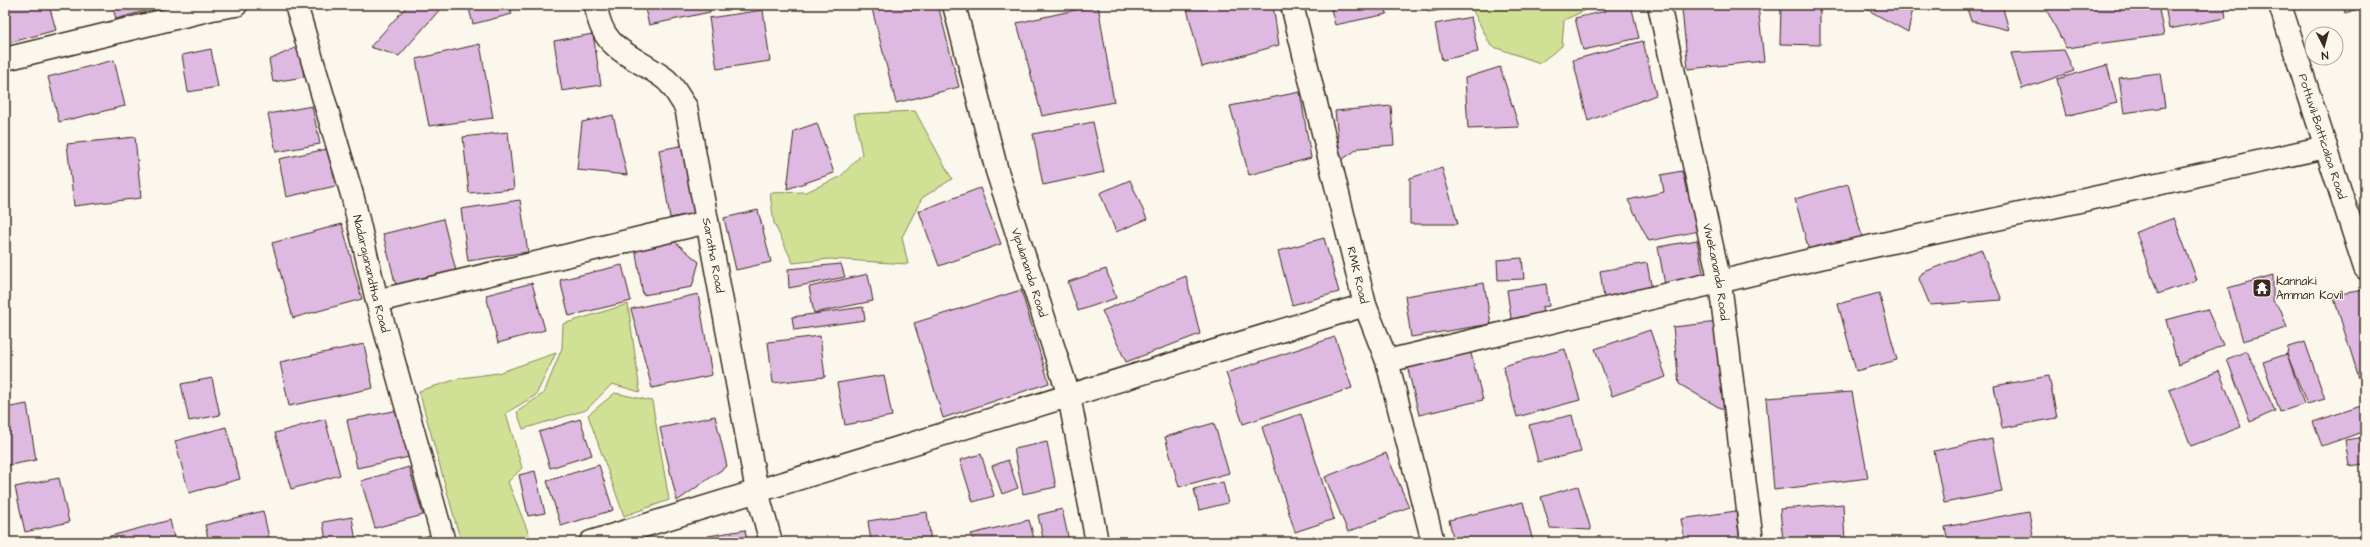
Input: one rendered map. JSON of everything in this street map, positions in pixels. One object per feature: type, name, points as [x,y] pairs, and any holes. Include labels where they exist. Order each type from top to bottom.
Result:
[{"type":"main road","points":[[5,59],[211,7],[236,5]]},
{"type":"main road","name":"Nadarajanandtha Road","points":[[296,5],[354,198],[377,301],[444,542]]},
{"type":"main road","name":"Saratha Road","points":[[596,5],[601,28],[610,43],[665,79],[686,108],[756,492],[770,542]]},
{"type":"main road","name":"Vipulananda Road","points":[[954,5],[997,172],[1069,396],[1097,542]]},
{"type":"main road","name":"RMK Road","points":[[1292,5],[1365,305],[1387,361],[1433,542]]},
{"type":"main road","name":"Vivekananda Road","points":[[1660,5],[1720,283],[1752,542]]},
{"type":"main road","name":"Pottuvil-Batticaloa Road","points":[[2280,5],[2365,268]]},
{"type":"main road","points":[[1387,361],[1720,283],[1828,256],[2326,147]]},
{"type":"main road","points":[[377,301],[707,222]]},
{"type":"main road","points":[[591,542],[1365,305]]},
{"type":"green space","points":[[1470,5],[1586,5],[1586,10],[1564,20],[1562,46],[1540,63],[1491,46]]},
{"type":"green space","points":[[915,111],[952,179],[922,198],[902,237],[908,264],[829,259],[793,263],[774,223],[770,193],[806,192],[840,177],[862,154],[854,114]]},
{"type":"green space","points":[[628,304],[640,392],[612,384],[586,410],[523,429],[517,412],[544,393],[562,348],[563,324]]},
{"type":"green space","points":[[556,353],[536,395],[506,413],[522,468],[508,482],[532,542],[461,542],[419,391],[461,378],[498,373]]},
{"type":"green space","points":[[615,393],[652,401],[669,500],[624,516],[588,415]]},
{"type":"building","points":[[5,5],[49,5],[56,30],[5,44]]},
{"type":"building","points":[[112,5],[166,5],[116,19]]},
{"type":"building","points":[[408,5],[440,5],[442,7],[399,56],[370,47]]},
{"type":"building","points":[[468,5],[509,5],[512,14],[473,24]]},
{"type":"building","points":[[644,5],[709,5],[710,12],[649,25]]},
{"type":"building","points":[[871,5],[938,5],[959,87],[896,103]]},
{"type":"building","points":[[1098,5],[1114,102],[1042,116],[1017,23]]},
{"type":"building","points":[[1186,5],[1273,5],[1279,45],[1202,67]]},
{"type":"building","points":[[1330,5],[1385,5],[1387,14],[1335,25]]},
{"type":"building","points":[[1427,5],[1466,5],[1466,6],[1428,12]]},
{"type":"building","points":[[1604,5],[1631,5],[1639,38],[1583,50],[1575,18],[1606,11]]},
{"type":"building","points":[[1725,5],[1758,5],[1764,61],[1688,69],[1682,9]]},
{"type":"building","points":[[1781,5],[1820,5],[1820,45],[1780,44]]},
{"type":"building","points":[[1859,5],[1907,5],[1913,9],[1908,32]]},
{"type":"building","points":[[1966,5],[2002,5],[2009,30],[1971,21]]},
{"type":"building","points":[[2044,5],[2158,5],[2164,35],[2066,48]]},
{"type":"building","points":[[2165,5],[2224,5],[2226,18],[2169,29]]},
{"type":"building","points":[[2343,5],[2365,5],[2365,7],[2345,13]]},
{"type":"building","points":[[763,10],[770,61],[717,69],[709,18]]},
{"type":"building","points":[[1471,17],[1478,52],[1442,60],[1435,24]]},
{"type":"building","points":[[593,34],[601,85],[562,91],[554,41]]},
{"type":"building","points":[[1643,41],[1656,95],[1588,121],[1573,60]]},
{"type":"building","points":[[480,44],[493,118],[429,126],[416,59]]},
{"type":"building","points":[[299,46],[304,77],[273,82],[269,60]]},
{"type":"building","points":[[211,49],[218,87],[188,92],[182,55]]},
{"type":"building","points":[[2064,50],[2074,71],[2022,89],[2011,53]]},
{"type":"building","points":[[114,60],[125,106],[59,122],[48,77]]},
{"type":"building","points":[[2107,65],[2117,103],[2066,116],[2057,79]]},
{"type":"building","points":[[1500,67],[1519,127],[1468,129],[1465,78]]},
{"type":"building","points":[[2160,73],[2165,107],[2124,113],[2119,78]]},
{"type":"building","points":[[1300,92],[1311,158],[1249,175],[1230,106]]},
{"type":"building","points":[[312,106],[320,144],[276,152],[268,114]]},
{"type":"building","points":[[1391,106],[1394,145],[1359,148],[1343,159],[1340,155],[1335,111]]},
{"type":"building","points":[[613,115],[627,175],[577,170],[582,122]]},
{"type":"building","points":[[1093,122],[1104,172],[1043,185],[1033,134]]},
{"type":"building","points":[[817,123],[834,173],[787,189],[794,131]]},
{"type":"building","points":[[508,132],[514,189],[469,193],[463,137]]},
{"type":"building","points":[[135,137],[141,198],[74,206],[67,144]]},
{"type":"building","points":[[685,145],[696,213],[670,218],[659,150]]},
{"type":"building","points":[[332,148],[340,185],[286,197],[279,159]]},
{"type":"building","points":[[1442,168],[1458,224],[1410,224],[1410,178]]},
{"type":"building","points":[[1682,171],[1687,192],[1692,192],[1699,231],[1649,241],[1628,200],[1664,192],[1661,175]]},
{"type":"building","points":[[1130,180],[1147,219],[1116,232],[1100,193]]},
{"type":"building","points":[[1848,184],[1862,237],[1809,251],[1795,199]]},
{"type":"building","points":[[980,188],[1001,244],[939,266],[919,211]]},
{"type":"building","points":[[520,200],[528,252],[468,261],[461,209]]},
{"type":"building","points":[[758,210],[771,262],[736,270],[724,218]]},
{"type":"building","points":[[2174,218],[2197,280],[2158,294],[2136,232]]},
{"type":"building","points":[[443,219],[457,275],[397,290],[383,234]]},
{"type":"building","points":[[342,224],[362,299],[293,318],[272,243]]},
{"type":"building","points":[[1324,238],[1339,292],[1292,305],[1278,251]]},
{"type":"building","points":[[1697,240],[1704,278],[1665,285],[1658,247]]},
{"type":"building","points":[[674,241],[699,262],[692,287],[643,295],[635,248]]},
{"type":"building","points":[[1981,249],[2002,300],[1930,305],[1919,279],[1922,273]]},
{"type":"building","points":[[1522,258],[1524,279],[1498,280],[1497,260]]},
{"type":"building","points":[[1647,263],[1652,290],[1604,298],[1600,271]]},
{"type":"building","points":[[841,264],[845,277],[789,288],[788,269]]},
{"type":"building","points":[[622,265],[631,301],[569,316],[560,280]]},
{"type":"building","points":[[1106,269],[1116,298],[1078,311],[1068,282]]},
{"type":"building","points":[[868,274],[873,301],[814,313],[809,287]]},
{"type":"building","points":[[2273,275],[2273,301],[2281,310],[2287,328],[2243,341],[2228,288]]},
{"type":"building","points":[[1186,276],[1200,334],[1126,362],[1102,311]]},
{"type":"building","points":[[532,283],[545,330],[498,343],[486,295]]},
{"type":"building","points":[[1484,283],[1491,324],[1411,337],[1405,296]]},
{"type":"building","points":[[1546,284],[1549,306],[1542,307],[1544,321],[1512,325],[1507,290]]},
{"type":"building","points":[[1021,290],[1049,383],[943,418],[914,323]]},
{"type":"building","points":[[2365,290],[2365,376],[2359,378],[2333,295]]},
{"type":"building","points":[[1879,293],[1897,360],[1856,371],[1838,304]]},
{"type":"building","points":[[698,294],[712,375],[652,388],[631,309]]},
{"type":"building","points":[[863,307],[865,320],[794,330],[792,317]]},
{"type":"building","points":[[2207,309],[2223,345],[2178,365],[2166,320]]},
{"type":"building","points":[[1718,322],[1727,412],[1679,384],[1673,327]]},
{"type":"building","points":[[1650,330],[1666,377],[1612,396],[1595,349]]},
{"type":"building","points":[[820,336],[825,377],[773,383],[768,342]]},
{"type":"building","points":[[1335,337],[1352,388],[1243,424],[1226,373]]},
{"type":"building","points":[[2305,342],[2325,399],[2307,404],[2287,354],[2288,347]]},
{"type":"building","points":[[364,344],[373,388],[289,406],[280,362]]},
{"type":"building","points":[[1565,349],[1580,400],[1517,417],[1503,366]]},
{"type":"building","points":[[1470,350],[1483,400],[1419,415],[1407,365]]},
{"type":"building","points":[[2247,351],[2275,411],[2250,422],[2227,359]]},
{"type":"building","points":[[2287,354],[2304,404],[2280,412],[2263,362]]},
{"type":"building","points":[[2219,371],[2241,427],[2191,446],[2169,390]]},
{"type":"building","points":[[884,375],[892,416],[845,425],[837,383]]},
{"type":"building","points":[[2049,376],[2057,418],[2002,428],[1994,386]]},
{"type":"building","points":[[212,378],[220,415],[189,421],[181,384]]},
{"type":"building","points":[[1852,392],[1868,478],[1774,490],[1766,398]]},
{"type":"building","points":[[27,404],[36,460],[5,466],[5,408]]},
{"type":"building","points":[[2361,406],[2365,418],[2365,431],[2322,446],[2313,422]]},
{"type":"building","points":[[404,409],[414,456],[357,468],[347,420]]},
{"type":"building","points":[[1301,414],[1334,519],[1295,532],[1262,427]]},
{"type":"building","points":[[1572,415],[1581,452],[1538,462],[1529,425]]},
{"type":"building","points":[[715,416],[727,466],[677,501],[660,428]]},
{"type":"building","points":[[325,419],[340,475],[291,489],[275,433]]},
{"type":"building","points":[[580,419],[592,455],[550,468],[539,432]]},
{"type":"building","points":[[1214,423],[1229,473],[1179,487],[1165,437]]},
{"type":"building","points":[[226,427],[240,479],[189,493],[175,441]]},
{"type":"building","points":[[2365,437],[2365,464],[2349,466],[2345,440]]},
{"type":"building","points":[[1992,439],[2002,492],[1944,503],[1934,451]]},
{"type":"building","points":[[1047,442],[1056,487],[1023,494],[1014,449]]},
{"type":"building","points":[[1386,453],[1409,507],[1348,532],[1325,477]]},
{"type":"building","points":[[981,454],[994,496],[973,502],[960,460]]},
{"type":"building","points":[[1008,460],[1018,488],[1002,494],[992,466]]},
{"type":"building","points":[[599,465],[613,510],[561,526],[547,481]]},
{"type":"building","points":[[409,467],[423,515],[375,528],[361,481]]},
{"type":"building","points":[[535,471],[545,513],[528,516],[519,475]]},
{"type":"building","points":[[59,478],[69,522],[25,532],[15,487]]},
{"type":"building","points":[[1223,482],[1228,503],[1199,510],[1194,489]]},
{"type":"building","points":[[1578,486],[1591,530],[1550,528],[1541,497]]},
{"type":"building","points":[[1523,502],[1533,542],[1454,542],[1449,520]]},
{"type":"building","points":[[1843,504],[1845,542],[1783,542],[1780,509]]},
{"type":"building","points":[[1062,509],[1069,541],[1044,542],[1038,515]]},
{"type":"building","points":[[263,511],[270,542],[209,542],[205,525]]},
{"type":"building","points":[[1736,511],[1740,542],[1685,542],[1681,519]]},
{"type":"building","points":[[2029,511],[2034,542],[1948,542],[1945,527]]},
{"type":"building","points":[[927,512],[931,542],[871,542],[868,521]]},
{"type":"building","points":[[352,517],[356,542],[326,542],[323,522]]},
{"type":"building","points":[[170,520],[175,542],[105,542],[103,538]]},
{"type":"building","points":[[1029,520],[1035,542],[974,542],[971,534]]},
{"type":"building","points":[[745,530],[747,542],[710,542],[708,536]]},
{"type":"building","points":[[435,534],[437,542],[401,542]]},
{"type":"place","name":"Kannaki Amman Kovil","points":[[2262,288]]}]
